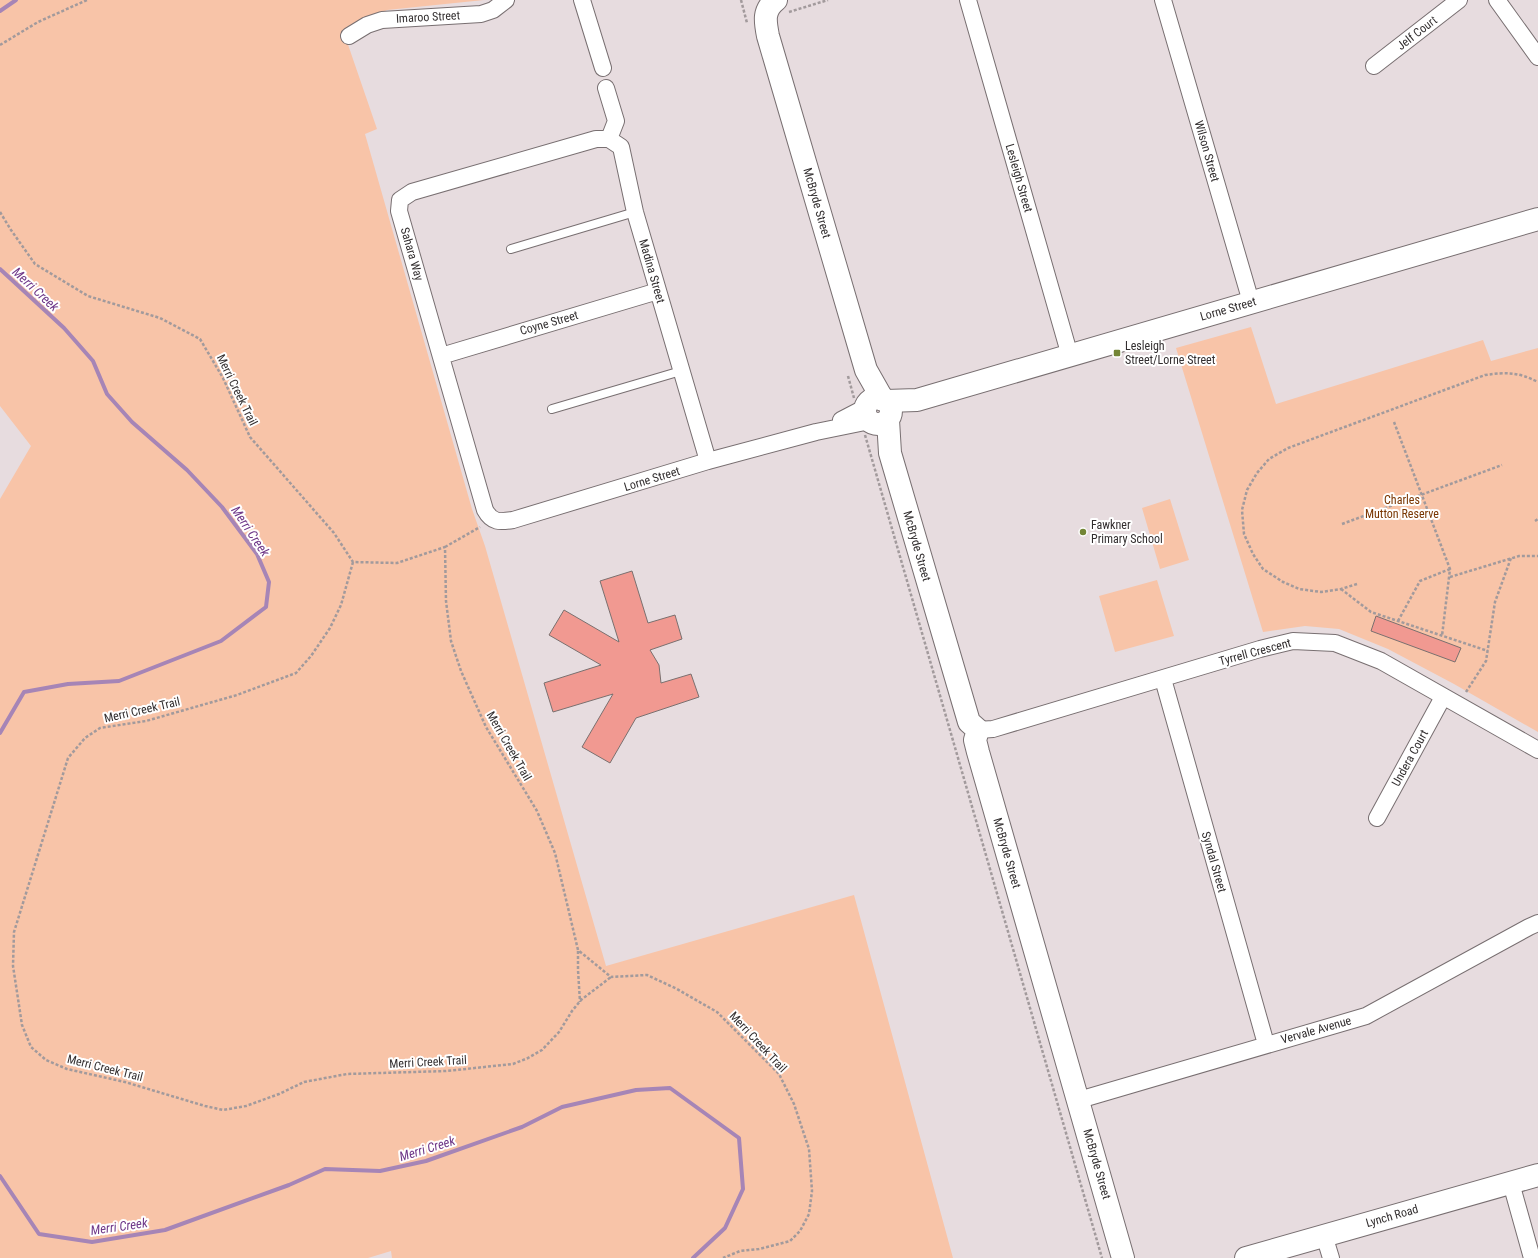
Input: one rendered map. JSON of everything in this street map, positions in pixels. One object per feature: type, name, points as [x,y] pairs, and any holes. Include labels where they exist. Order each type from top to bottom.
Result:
[{"type":"street","name":"Imaroo Street","points":[[349,36],[367,25],[382,20],[481,14],[493,10],[506,0]]},
{"type":"street","points":[[582,0],[602,68]]},
{"type":"street","name":"Lesleigh Street","points":[[968,0],[1070,356]]},
{"type":"street","name":"Wilson Street","points":[[1163,0],[1251,302]]},
{"type":"street","name":"Jelf Court","points":[[1374,66],[1459,0]]},
{"type":"street","points":[[1497,0],[1537,53]]},
{"type":"street","name":"McBryde Street","points":[[779,7],[770,5],[766,12],[765,23],[857,373],[875,412],[890,453],[969,722],[978,730],[976,740],[978,752],[1079,1100],[1123,1258]]},
{"type":"street","points":[[606,88],[616,121],[609,139]]},
{"type":"street","name":"Sahara Way","points":[[488,516],[399,211],[400,200],[412,192],[596,139],[609,139]]},
{"type":"street","name":"Madina Street","points":[[609,139],[621,147],[635,212],[708,461]]},
{"type":"street","name":"Lorne Street","points":[[488,516],[494,520],[503,522],[513,520],[708,461],[816,432],[875,412],[1538,219]]},
{"type":"street","name":"Coyne Street","points":[[441,356],[658,291]]},
{"type":"street","name":"Tyrrell Crescent","points":[[978,730],[992,729],[1260,649],[1293,641],[1335,643],[1381,661],[1538,750]]},
{"type":"street","name":"Syndal Street","points":[[1162,679],[1266,1044]]},
{"type":"street","name":"Undera Court","points":[[1377,818],[1443,697]]},
{"type":"street","name":"Vervale Avenue","points":[[1079,1100],[1266,1044],[1366,1016],[1538,923]]},
{"type":"street","name":"Lynch Road","points":[[1246,1258],[1538,1175]]},
{"type":"street","points":[[1511,1183],[1532,1258]]},
{"type":"street","points":[[1324,1235],[1330,1258]]},
{"type":"lane","points":[[511,249],[635,212]]},
{"type":"lane","points":[[552,409],[681,371]]},
{"type":"path","points":[[0,45],[38,22],[87,0]]},
{"type":"path","points":[[741,0],[747,23]]},
{"type":"path","points":[[779,7],[828,0]]},
{"type":"path","name":"Merri Creek Trail","points":[[0,212],[35,264],[88,296],[160,318],[200,339],[224,378],[250,437],[334,533],[353,562],[341,605],[330,628],[311,656],[296,672],[237,695],[146,721],[100,728],[85,738],[68,758],[14,932],[13,966],[22,1025],[31,1047],[46,1060],[67,1069],[125,1082],[223,1110],[246,1106],[279,1094],[304,1082],[347,1074],[446,1071],[513,1064],[542,1050],[559,1032],[572,1011],[580,1002],[611,976],[647,975],[677,989],[717,1012],[779,1074],[794,1104],[809,1149],[812,1191],[809,1214],[800,1231],[790,1241],[759,1249],[740,1251],[723,1258]]},
{"type":"path","points":[[1357,584],[1341,589],[1321,592],[1299,589],[1283,582],[1263,569],[1253,554],[1244,534],[1242,510],[1247,490],[1256,473],[1269,459],[1288,448],[1485,375],[1509,372],[1538,382]]},
{"type":"path","points":[[857,373],[875,412],[1102,1258]]},
{"type":"path","points":[[1394,422],[1450,569],[1442,636]]},
{"type":"path","points":[[1342,524],[1502,465]]},
{"type":"path","points":[[353,562],[397,564],[446,547],[484,525],[488,516]]},
{"type":"path","name":"Merri Creek Trail","points":[[446,547],[444,570],[451,641],[461,671],[486,727],[537,811],[555,854],[578,950],[580,1002]]},
{"type":"path","points":[[1450,577],[1519,556],[1538,556]]},
{"type":"path","points":[[1460,706],[1468,688],[1486,661],[1495,602],[1511,558]]},
{"type":"path","points":[[1398,621],[1420,581],[1450,569]]},
{"type":"path","points":[[1341,589],[1371,612],[1488,651]]},
{"type":"path","points":[[578,950],[611,976]]},
{"type":"green space","points":[[0,0],[484,0],[387,10],[343,30],[377,129],[365,134],[472,509],[485,546],[606,966],[854,895],[953,1258],[392,1258],[391,1251],[368,1258],[0,1258],[0,499],[31,446],[0,406]]},
{"type":"green space","name":"Charles Mutton Reserve","points":[[1251,327],[1276,404],[1483,340],[1491,361],[1538,348],[1538,732],[1454,684],[1388,649],[1339,629],[1305,626],[1263,632],[1176,348]]},
{"type":"green space","points":[[1170,499],[1189,560],[1160,569],[1142,508]]},
{"type":"green space","points":[[1157,580],[1174,636],[1115,652],[1099,596]]},
{"type":"building","points":[[632,571],[648,623],[675,615],[682,639],[650,650],[659,665],[661,683],[691,674],[699,697],[636,718],[610,763],[582,747],[613,694],[553,712],[544,683],[601,665],[549,635],[564,610],[619,642],[600,581]]},
{"type":"building","points":[[1376,616],[1461,648],[1455,662],[1371,631]]},
{"type":"waterway","name":"Merri Creek","points":[[0,11],[16,0]]},
{"type":"waterway","name":"Merri Creek","points":[[0,269],[64,328],[93,361],[107,394],[132,422],[187,470],[222,507],[257,554],[269,582],[266,607],[221,641],[119,681],[68,684],[24,692],[0,733]]},
{"type":"waterway","name":"Merri Creek","points":[[0,1176],[39,1234],[92,1242],[165,1230],[289,1185],[325,1169],[380,1171],[426,1161],[522,1127],[562,1107],[636,1090],[670,1088],[739,1138],[743,1189],[725,1228],[693,1258]]},
{"type":"place","name":"Lesleigh Street/Lorne Street","points":[[1117,353]]},
{"type":"place","name":"Fawkner Primary School","points":[[1083,532]]}]
